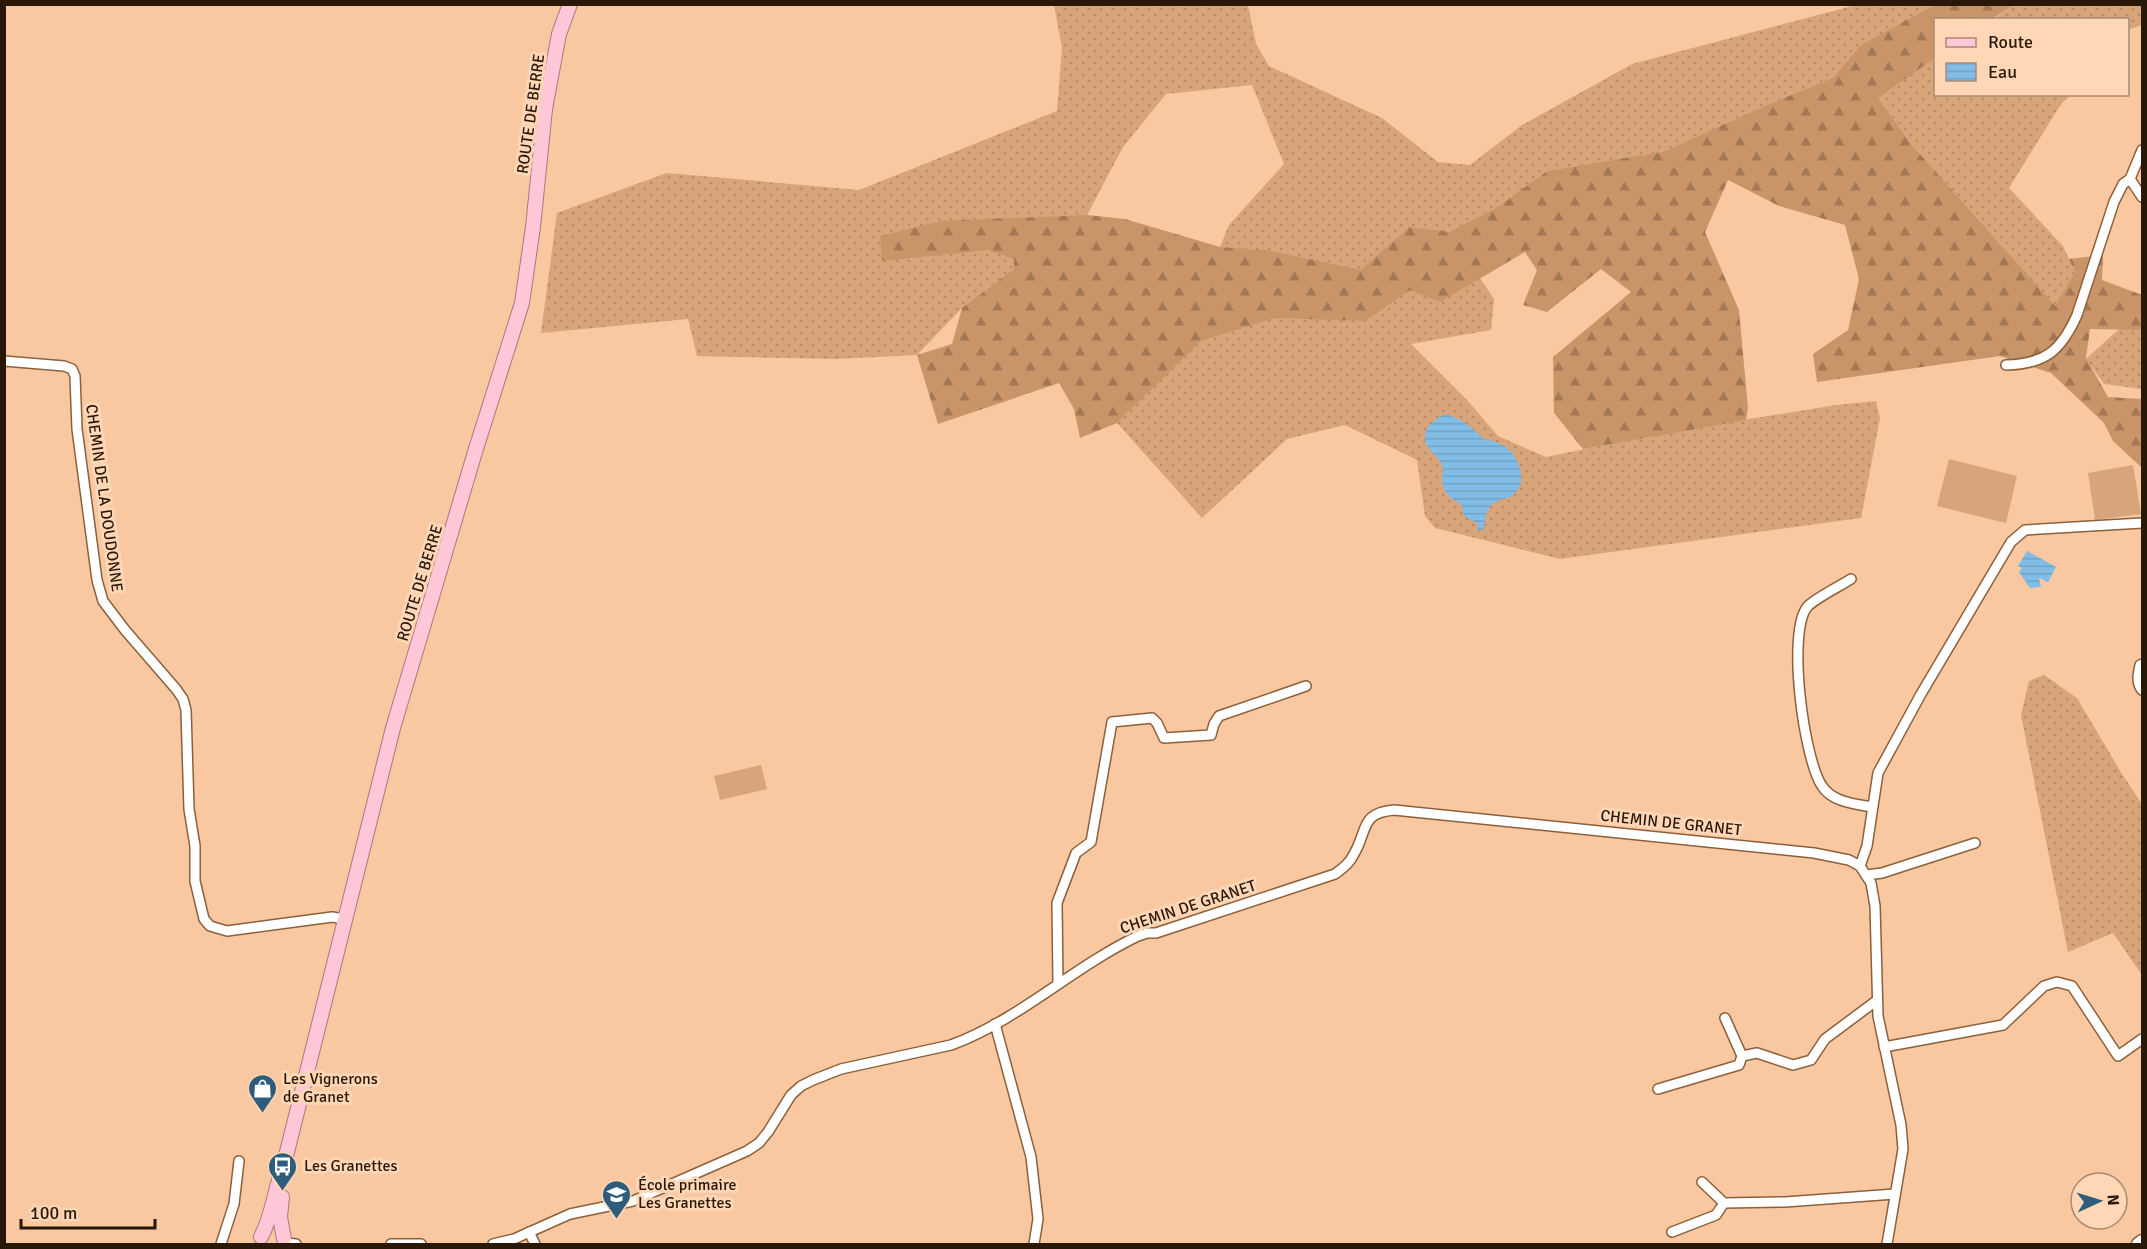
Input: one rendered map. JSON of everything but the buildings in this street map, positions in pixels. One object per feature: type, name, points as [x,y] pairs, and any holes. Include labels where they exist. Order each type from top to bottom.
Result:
[{"type":"main road","name":"ROUTE DE BERRE","points":[[257,1241],[271,1215],[393,728],[522,303],[533,226],[545,109],[559,34],[570,4]]},
{"type":"main road","name":"ROUTE DE BERRE","points":[[283,1168],[284,1182],[280,1217],[289,1243]]},
{"type":"main road","points":[[257,1241],[273,1234],[289,1243]]},
{"type":"street","points":[[2006,365],[2027,364],[2041,359],[2061,343],[2070,331],[2114,202],[2123,184],[2130,179],[2142,150]]},
{"type":"street","points":[[2130,179],[2142,197]]},
{"type":"street","name":"CHEMIN DE LA DOUDONNE","points":[[4,361],[64,366],[72,369],[75,376],[77,429],[97,580],[103,601],[176,689],[183,699],[186,710],[189,809],[195,846],[195,881],[204,919],[210,926],[227,931],[332,917],[344,919]]},
{"type":"street","points":[[1887,1245],[1903,1149],[1901,1125],[1876,1001],[1875,906],[1871,883],[1860,866],[1867,846],[1878,772],[1921,694],[2011,542],[2025,530],[2142,523]]},
{"type":"street","points":[[1851,579],[1808,606],[1801,618],[1797,633],[1802,716],[1808,750],[1822,787],[1834,797],[1851,804],[1872,807]]},
{"type":"street","points":[[2142,664],[2137,675],[2142,690]]},
{"type":"street","points":[[1059,983],[1057,903],[1076,853],[1091,842],[1112,722],[1152,718],[1164,738],[1211,735],[1219,716],[1306,686]]},
{"type":"street","name":"CHEMIN DE GRANET","points":[[493,1245],[514,1239],[570,1214],[633,1201],[747,1150],[759,1143],[791,1095],[801,1086],[841,1070],[951,1045],[967,1039],[995,1024],[1085,964],[1138,936],[1164,930],[1335,874],[1347,866],[1354,855],[1367,821],[1373,815],[1383,811],[1394,810],[1814,853],[1849,860],[1860,866]]},
{"type":"street","points":[[1867,875],[1882,873],[1975,843]]},
{"type":"street","points":[[1884,1047],[2002,1025],[2044,986],[2057,982],[2072,986],[2118,1056],[2142,1039]]},
{"type":"street","points":[[1742,1056],[1757,1053],[1793,1065],[1811,1060],[1826,1039],[1876,1001]]},
{"type":"street","points":[[1658,1089],[1739,1065],[1742,1056],[1725,1018]]},
{"type":"street","points":[[995,1024],[1031,1157],[1038,1219],[1034,1245]]},
{"type":"street","points":[[221,1245],[234,1204],[239,1161]]},
{"type":"street","points":[[1702,1182],[1724,1203],[1785,1202],[1895,1194]]},
{"type":"street","points":[[1672,1232],[1716,1215],[1724,1203]]},
{"type":"street","points":[[529,1232],[535,1245]]},
{"type":"street","points":[[2138,1245],[2142,1241]]},
{"type":"street","points":[[391,1245],[421,1245]]},
{"type":"shaded area","points":[[1054,5],[1248,5],[1256,44],[1269,66],[1382,118],[1438,162],[1470,165],[1522,125],[1632,64],[1856,5],[1973,5],[1941,18],[1934,18],[1934,96],[2069,96],[2061,104],[2009,188],[2063,246],[2075,272],[2055,307],[1912,145],[1878,98],[1834,77],[1665,151],[1547,171],[1499,206],[1449,232],[1494,299],[1491,330],[1411,344],[1468,401],[1498,436],[1546,457],[1657,434],[1836,405],[1876,401],[1880,418],[1861,518],[1560,559],[1435,528],[1425,516],[1417,460],[1345,425],[1287,439],[1202,518],[1117,423],[1200,341],[1220,247],[1229,225],[1284,164],[1252,85],[1166,94],[1123,147],[1087,215],[962,308],[917,355],[836,359],[697,356],[688,319],[541,333],[557,213],[667,173],[859,190],[1057,111],[1062,48]]},
{"type":"shaded area","points":[[2014,5],[2142,5],[2142,25],[2129,31],[2129,18],[1995,18]]},
{"type":"shaded area","points":[[2121,327],[2142,328],[2142,389],[2104,384],[2086,359]]},
{"type":"shaded area","points":[[1949,459],[2017,476],[2006,523],[1937,506]]},
{"type":"shaded area","points":[[2133,465],[2141,514],[2095,520],[2088,473]]},
{"type":"shaded area","points":[[2044,675],[2077,698],[2142,804],[2142,975],[2113,933],[2068,952],[2021,715],[2029,681]]},
{"type":"shaded area","points":[[761,765],[767,789],[720,800],[714,776]]},
{"type":"green space","points":[[1935,5],[2014,5],[1994,18],[1934,18],[1934,59],[1878,98],[1912,145],[2055,306],[2075,272],[2069,259],[2103,255],[2102,280],[2142,295],[2142,330],[2090,329],[2086,358],[2108,397],[2142,399],[2142,468],[2113,441],[2104,423],[2051,373],[2000,356],[1817,382],[1813,354],[1848,330],[1859,279],[1845,225],[1779,206],[1728,180],[1705,232],[1739,310],[1748,408],[1746,420],[1583,449],[1554,413],[1553,357],[1631,292],[1601,269],[1547,312],[1523,305],[1537,270],[1525,252],[1440,302],[1410,290],[1365,321],[1274,318],[1201,341],[1117,423],[1080,438],[1074,409],[1059,383],[938,424],[917,355],[952,344],[962,308],[1014,269],[1014,259],[988,250],[882,261],[880,236],[941,221],[1087,215],[1125,219],[1220,247],[1271,251],[1361,270],[1409,227],[1449,232],[1499,206],[1547,171],[1665,151],[1834,77],[1861,45]]},
{"type":"water","points":[[1446,414],[1475,430],[1483,439],[1505,447],[1512,453],[1519,465],[1521,478],[1518,490],[1513,495],[1491,505],[1486,513],[1483,530],[1478,531],[1477,523],[1464,516],[1461,504],[1445,491],[1442,484],[1442,465],[1426,444],[1425,433],[1428,428],[1435,420]]},
{"type":"water","points":[[2027,551],[2056,567],[2048,582],[2039,578],[2041,587],[2030,588],[2019,572],[2022,568],[2018,566]]},
{"type":"place","name":"Les Vignerons de Granet","points":[[262,1114]]},
{"type":"place","name":"Les Granettes","points":[[283,1192]]},
{"type":"place","name":"École primaire Les Granettes","points":[[617,1220]]}]
